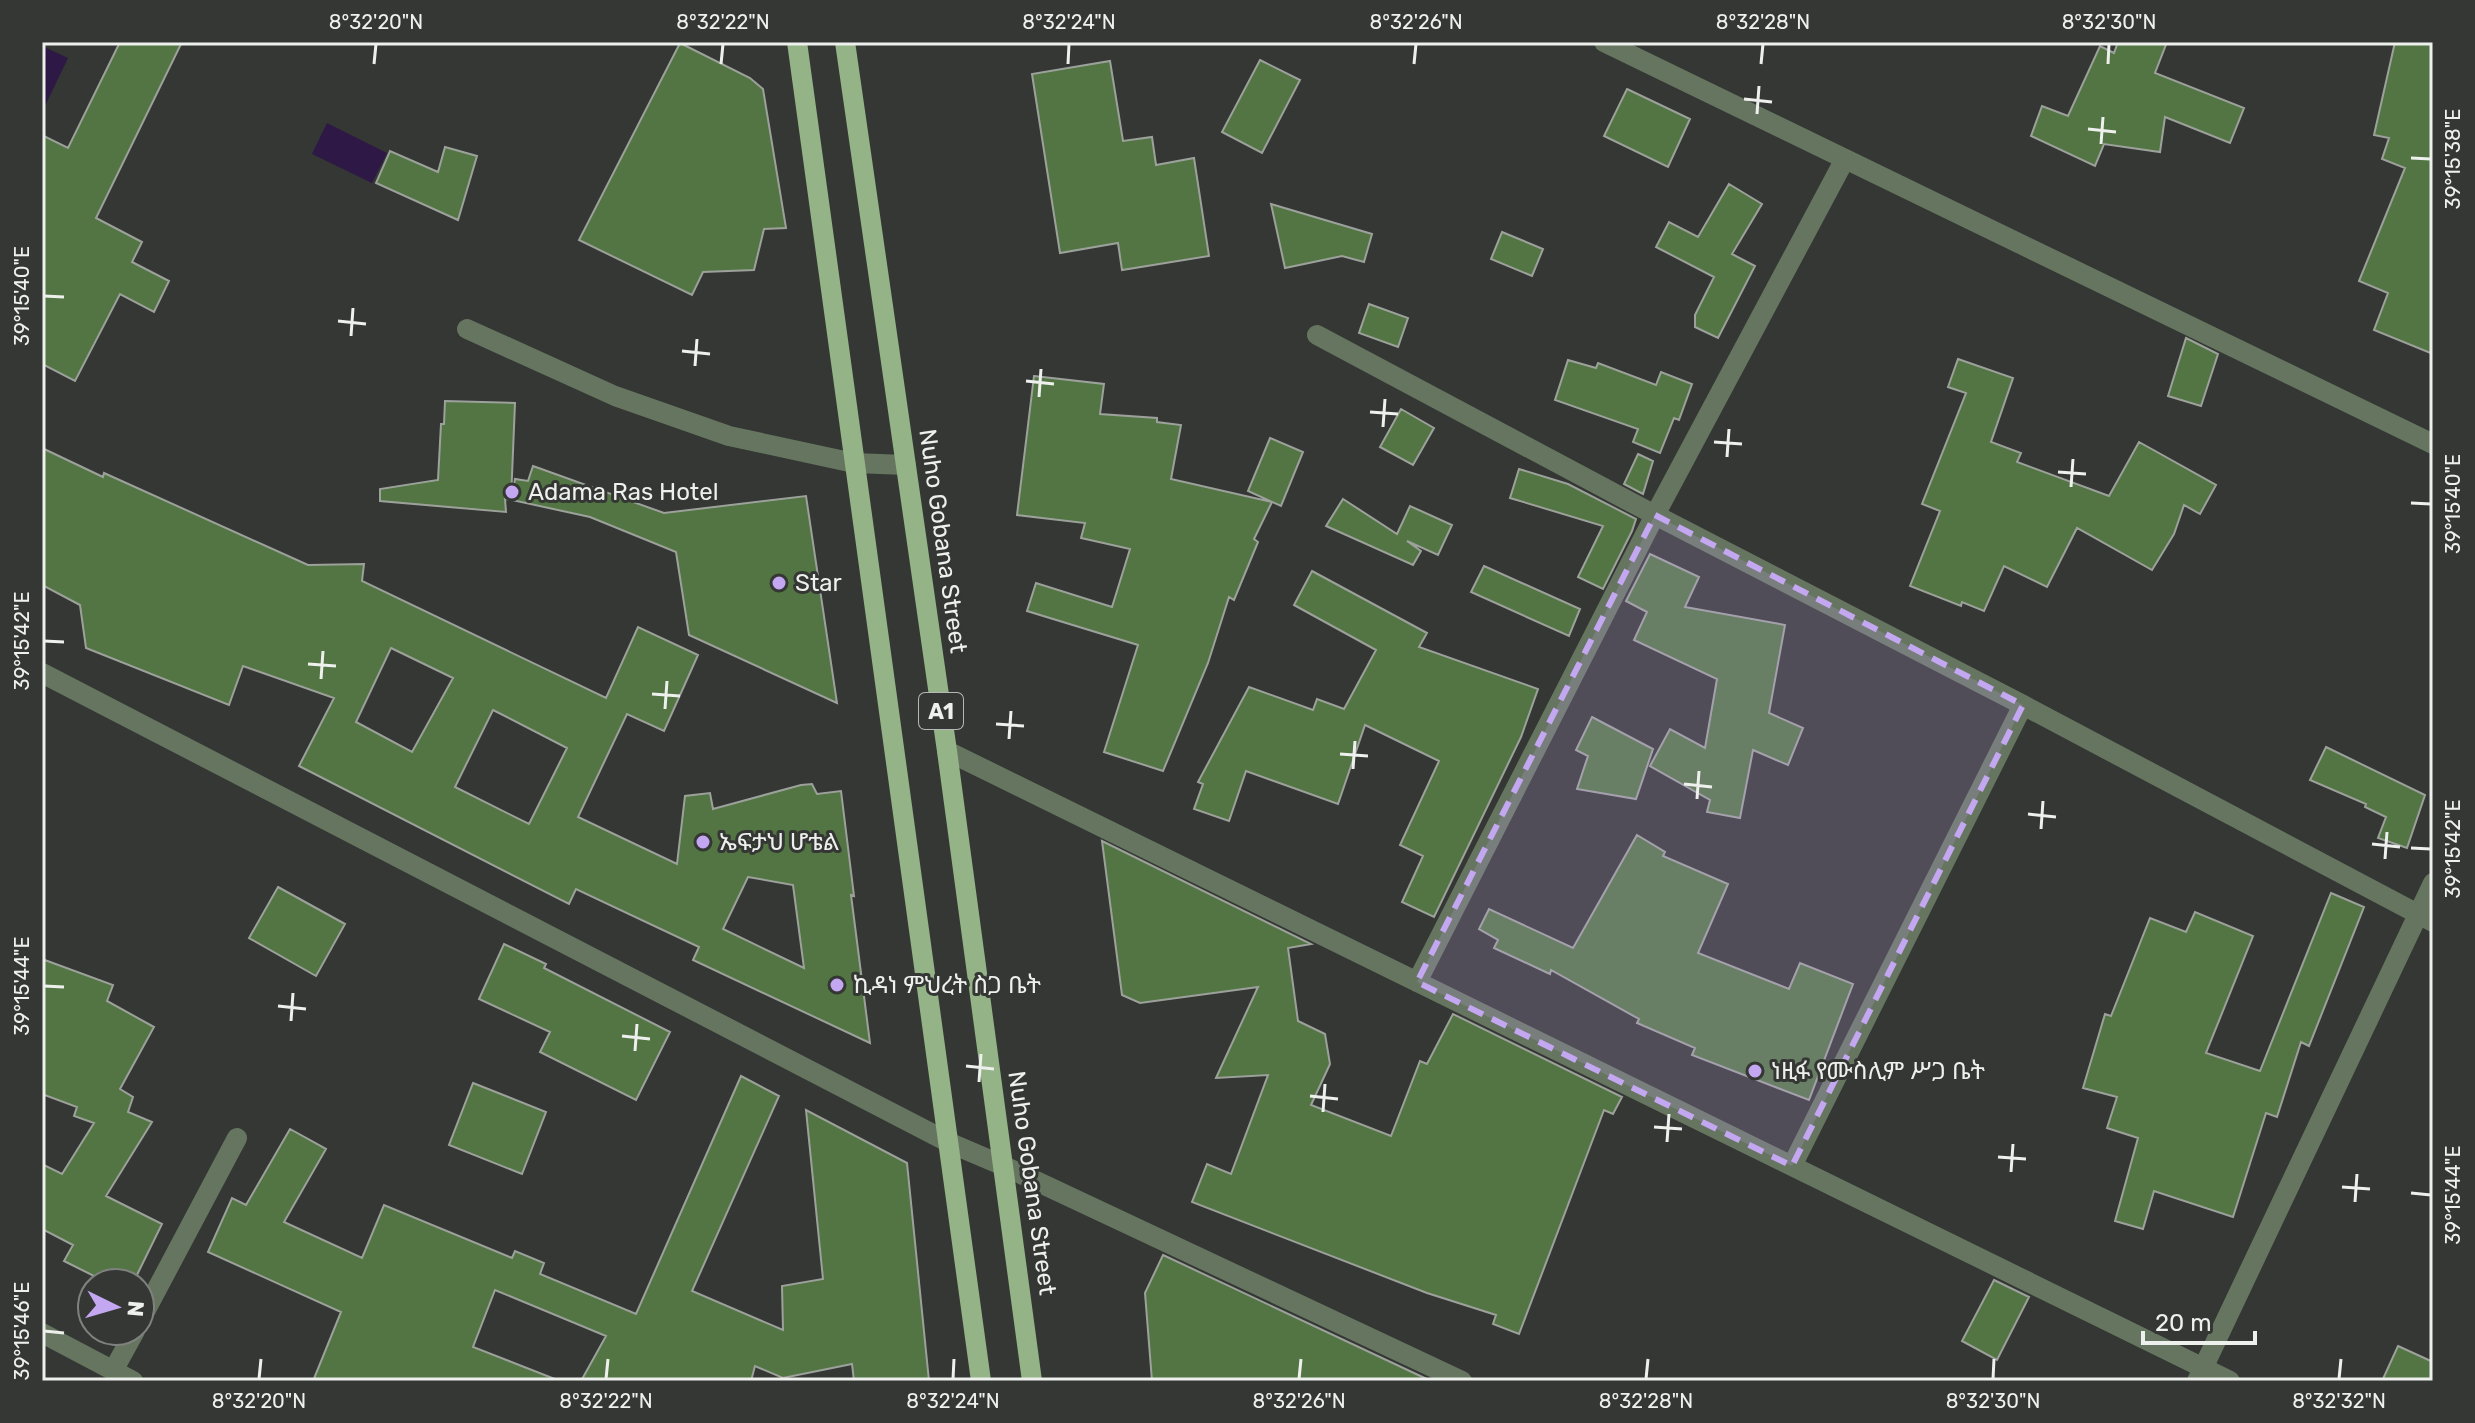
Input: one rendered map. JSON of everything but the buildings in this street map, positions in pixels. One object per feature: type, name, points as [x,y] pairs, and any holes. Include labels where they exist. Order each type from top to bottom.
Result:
[{"type":"main road","name":"A1","points":[[797,42],[981,1381]]},
{"type":"main road","name":"Nuho Gobana Street","points":[[845,42],[947,751],[1032,1381]]},
{"type":"street","points":[[1604,42],[2433,444]]},
{"type":"street","points":[[1417,982],[1655,515],[1845,159]]},
{"type":"street","points":[[467,329],[615,396],[729,436],[854,463],[906,465]]},
{"type":"street","points":[[1317,335],[2426,918]]},
{"type":"street","points":[[42,673],[950,1143],[1462,1381]]},
{"type":"street","points":[[1792,1166],[2023,705]]},
{"type":"street","points":[[947,751],[1792,1166],[2200,1374],[2230,1381]]},
{"type":"street","points":[[2200,1374],[2426,918],[2433,883]]},
{"type":"street","points":[[156,1291],[237,1138]]},
{"type":"street","points":[[42,1333],[133,1381]]},
{"type":"street","points":[[113,1371],[126,1347]]},
{"type":"highlighted area","points":[[1655,515],[2023,705],[1792,1166],[1417,982]]},
{"type":"shaded area","points":[[42,46],[68,58],[44,108],[42,107]]},
{"type":"shaded area","points":[[327,123],[387,153],[372,183],[312,154]]},
{"type":"place","name":"Adama Ras Hotel","points":[[512,492]]},
{"type":"place","name":"Star","points":[[779,583]]},
{"type":"place","name":"ኤፍታህ ሆቴል","points":[[703,842]]},
{"type":"place","name":"ኪዳነ ምህረት ስጋ ቤት","points":[[837,985]]},
{"type":"place","name":"ነዚፋ የሙስሊም ሥጋ ቤት","points":[[1755,1071]]}]
